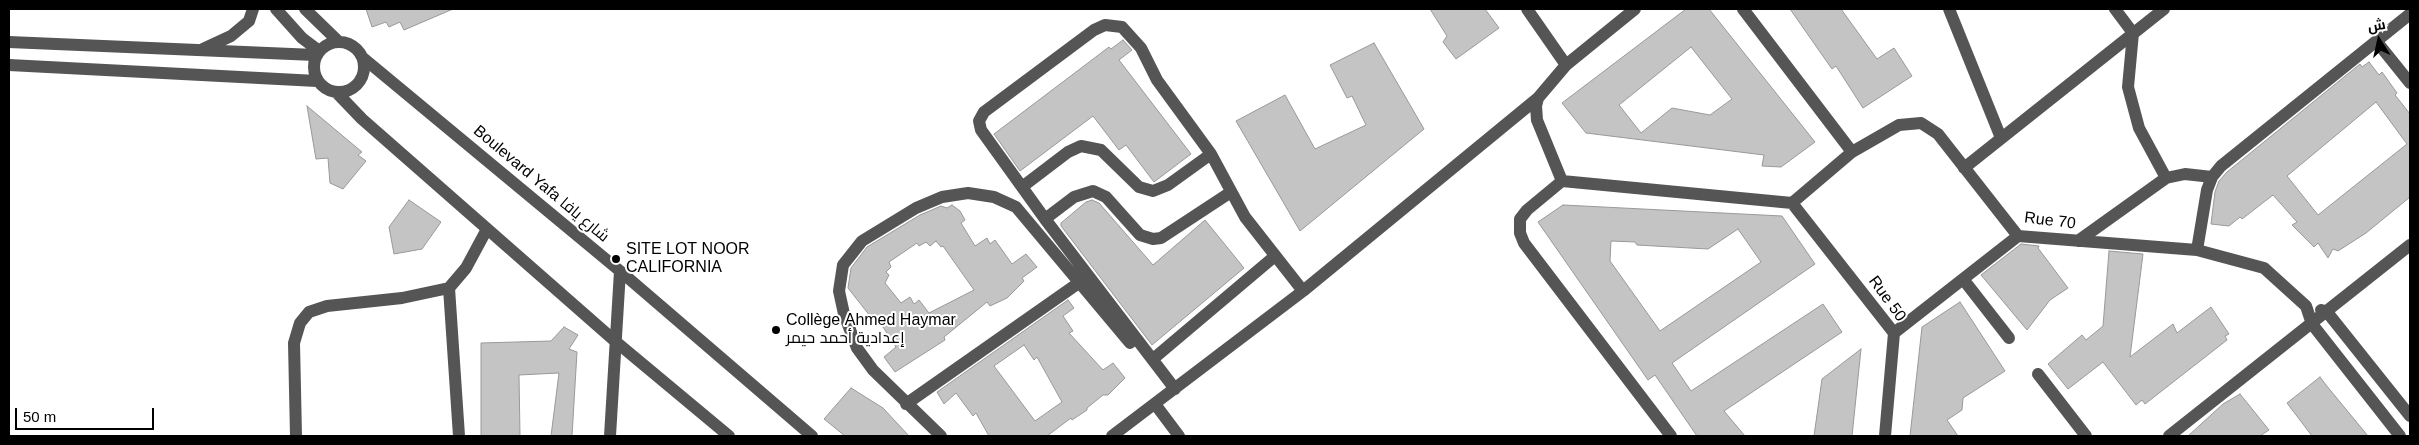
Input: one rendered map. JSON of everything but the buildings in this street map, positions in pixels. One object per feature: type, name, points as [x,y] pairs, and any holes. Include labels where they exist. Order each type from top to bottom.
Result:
[{"type":"street","points":[[200,50],[231,36],[249,21],[253,9]]},
{"type":"street","points":[[276,9],[317,53]]},
{"type":"street","points":[[305,9],[339,42],[348,44],[362,57],[364,69],[359,84],[338,94]]},
{"type":"street","points":[[1527,9],[1566,65]]},
{"type":"street","points":[[1112,436],[1302,290],[1538,98],[1566,65],[1635,9]]},
{"type":"street","points":[[1743,9],[1852,152]]},
{"type":"street","points":[[1949,9],[2001,138]]},
{"type":"street","points":[[2115,9],[2134,33],[2128,87],[2139,128],[2166,178]]},
{"type":"street","points":[[1964,168],[2164,9]]},
{"type":"street","points":[[2197,250],[2207,190],[2212,177],[2221,166],[2410,14]]},
{"type":"street","points":[[1173,391],[1153,359],[1045,220],[981,130],[981,116],[1094,30],[1105,25],[1122,27],[1133,38],[1157,80],[1211,154],[1245,217],[1302,290]]},
{"type":"street","points":[[9,42],[317,53],[339,42]]},
{"type":"street","points":[[2377,42],[2410,83]]},
{"type":"street","points":[[317,53],[313,66],[317,81]]},
{"type":"street","name":"Boulevard Yafa شارع يافا","points":[[362,57],[620,271],[810,436]]},
{"type":"street","points":[[9,65],[317,81],[330,91],[338,94],[362,120],[615,341],[729,436]]},
{"type":"street","points":[[1538,98],[1536,106],[1538,120],[1562,180]]},
{"type":"street","name":"Rue 70","points":[[1792,203],[1852,152],[1899,125],[1921,123],[1938,134],[2018,236],[2197,250],[2264,268],[2306,306],[2327,312]]},
{"type":"street","points":[[1022,187],[1068,152],[1081,146],[1101,150],[1139,187],[1154,191],[1168,185],[1211,154]]},
{"type":"street","points":[[2078,241],[2166,178],[2185,174],[2212,177]]},
{"type":"street","points":[[1671,436],[1524,242],[1520,233],[1520,219],[1527,210],[1562,180],[1792,203]]},
{"type":"street","points":[[1045,220],[1074,196],[1093,192],[1106,197],[1140,234],[1153,239],[1161,238],[1231,192]]},
{"type":"street","points":[[941,436],[872,370],[857,348],[844,314],[839,291],[843,265],[862,242],[916,208],[942,197],[968,193],[994,197],[1016,207],[1173,391]]},
{"type":"street","name":"Rue 50","points":[[1792,203],[1894,333],[1885,436]]},
{"type":"street","points":[[296,436],[294,344],[300,323],[309,312],[327,306],[402,298],[449,288],[466,268],[487,229]]},
{"type":"street","points":[[1894,333],[2018,236]]},
{"type":"street","points":[[2169,436],[2410,245]]},
{"type":"street","points":[[1153,359],[1275,256]]},
{"type":"street","points":[[610,436],[620,271]]},
{"type":"street","points":[[1963,279],[2009,338]]},
{"type":"street","points":[[906,404],[1080,282]]},
{"type":"street","points":[[449,288],[459,436]]},
{"type":"street","name":"Rue 70","points":[[2306,306],[2312,324],[2400,436]]},
{"type":"street","points":[[2327,312],[2410,416]]},
{"type":"street","points":[[2038,374],[2086,436]]},
{"type":"street","points":[[1155,404],[1179,436]]},
{"type":"place","name":"SITE LOT NOOR CALIFORNIA","points":[[616,259]]},
{"type":"place","name":"Collège Ahmed Haymar إعدادية أحمد حيمر","points":[[776,330]]}]
